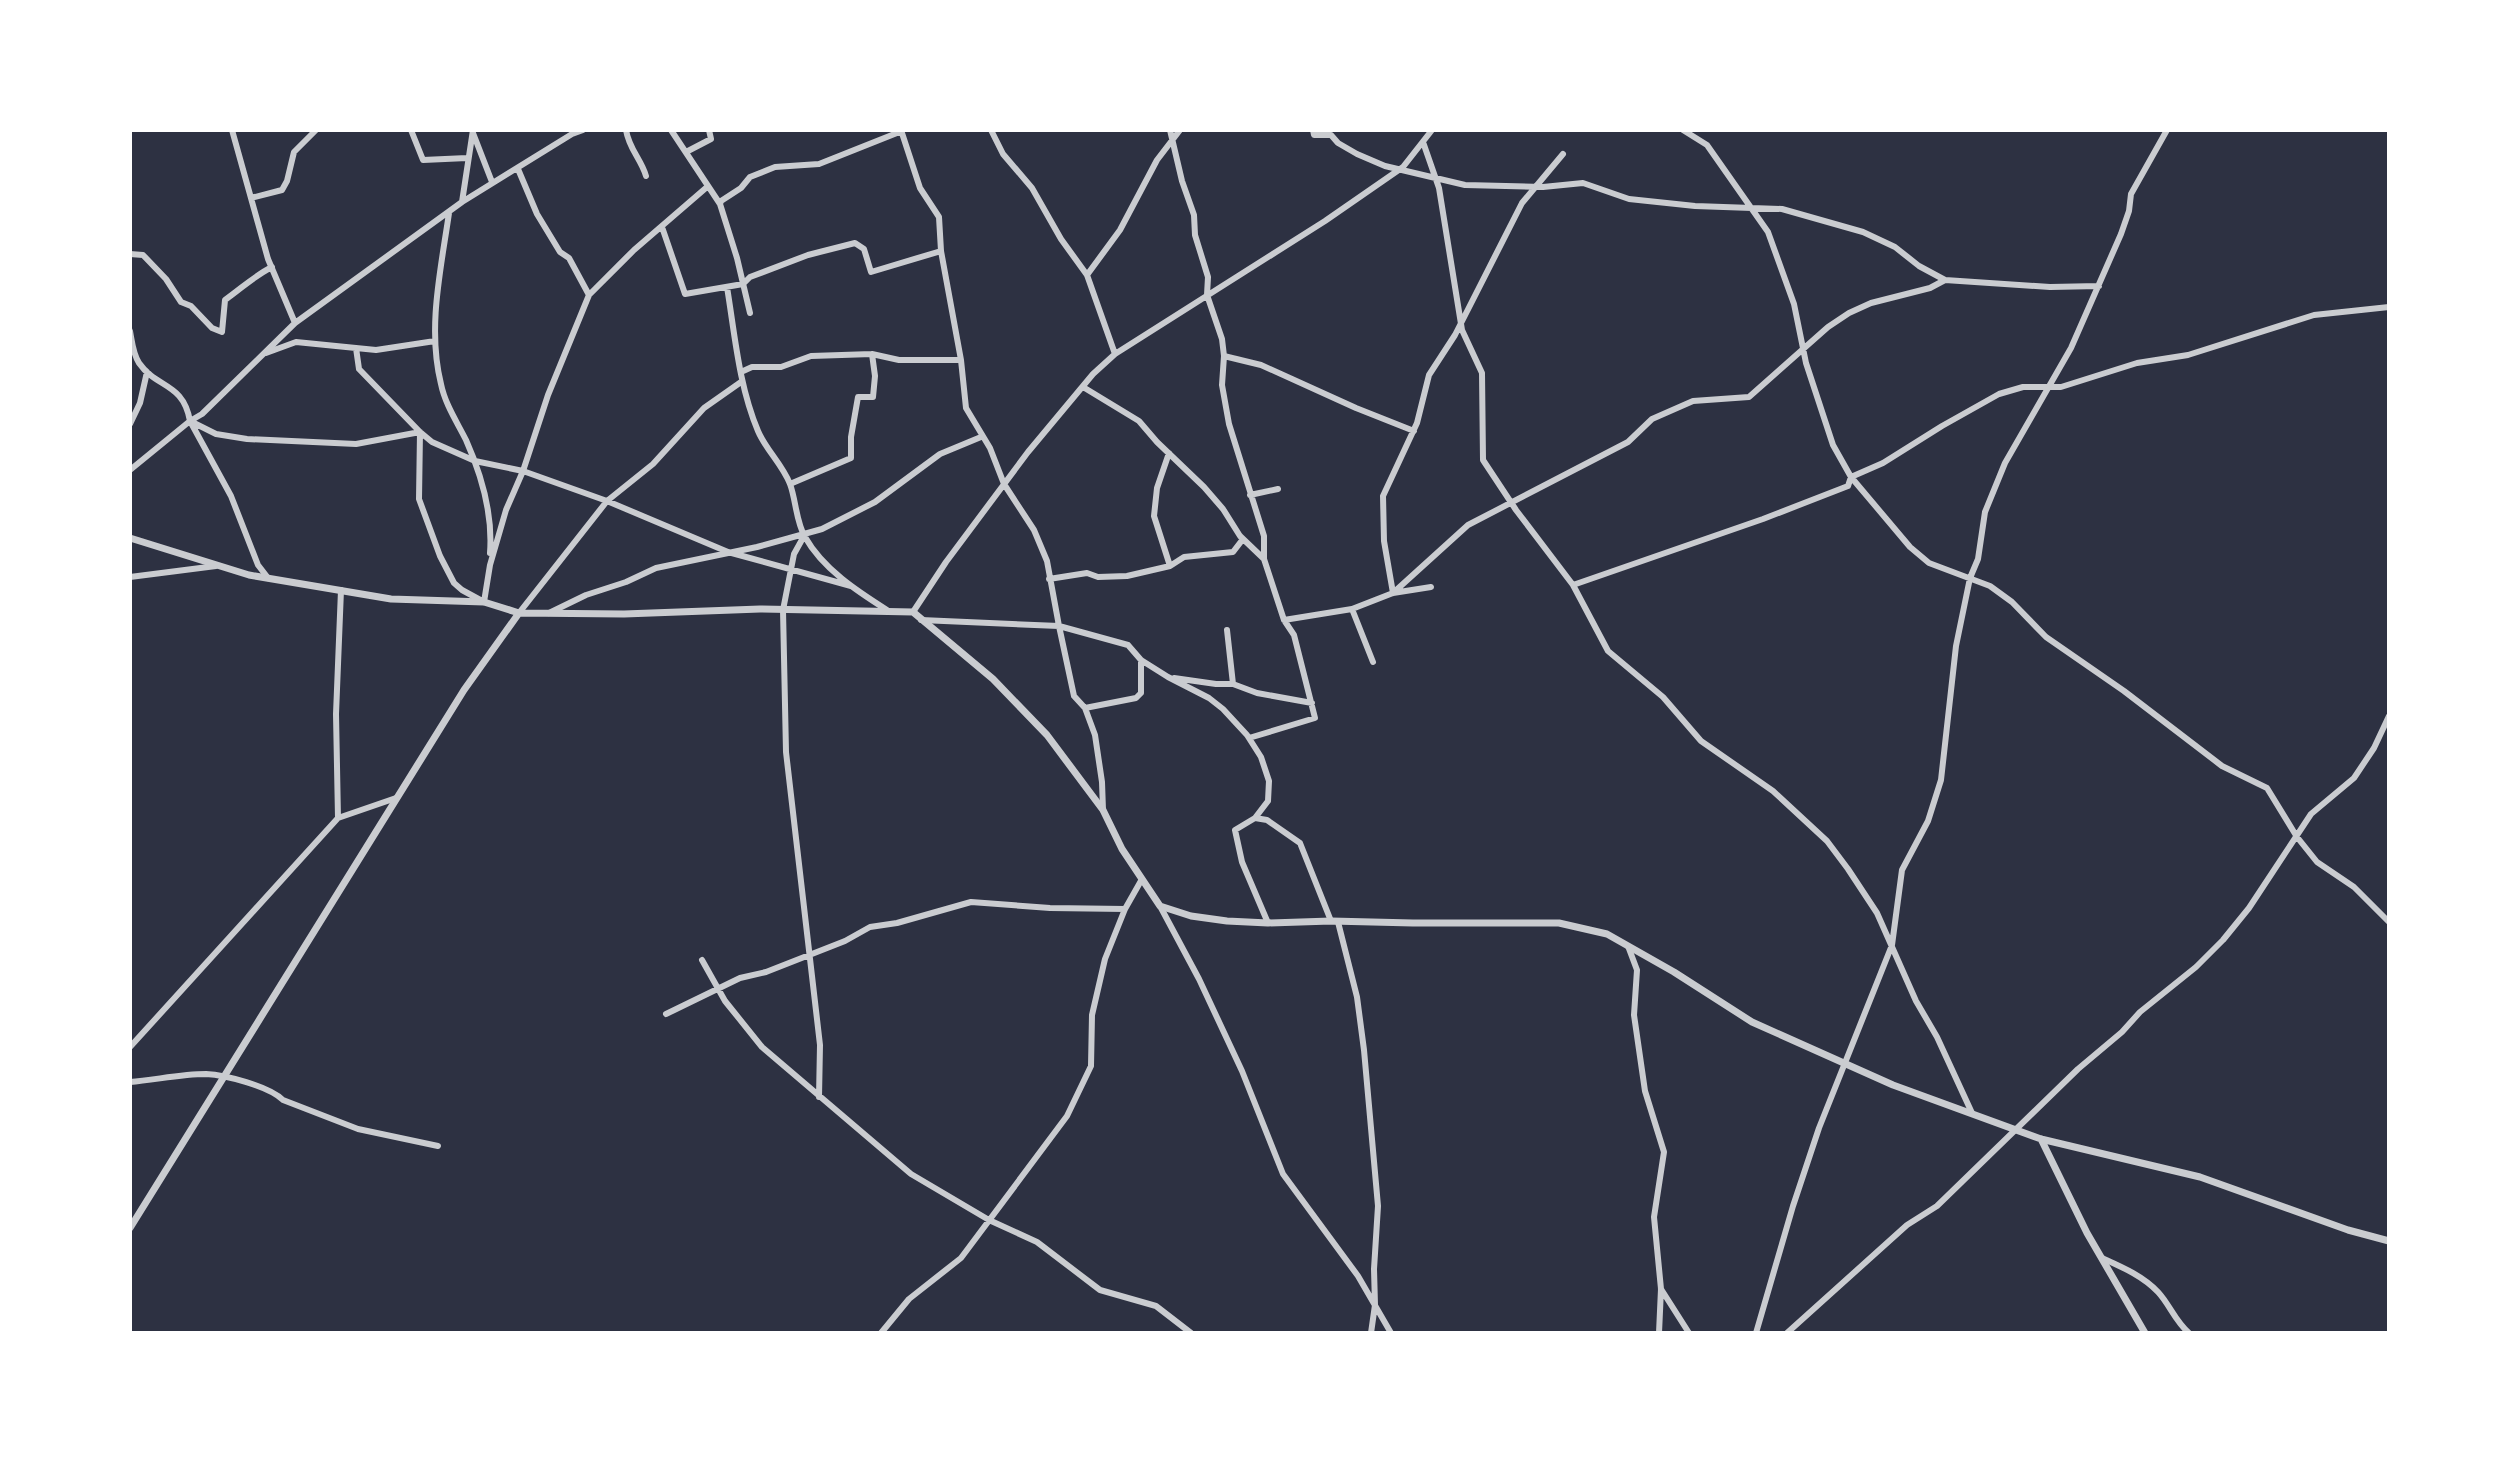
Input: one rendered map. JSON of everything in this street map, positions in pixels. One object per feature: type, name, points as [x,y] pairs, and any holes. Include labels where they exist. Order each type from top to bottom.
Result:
[{"type":"street","points":[[232,130],[272,267],[295,323]]},
{"type":"street","points":[[251,198],[282,190],[294,152],[316,130]]},
{"type":"street","points":[[411,130],[423,160],[467,158]]},
{"type":"street","points":[[130,470],[202,414],[295,323],[462,202],[583,130]]},
{"type":"street","points":[[626,130],[633,154],[641,160],[646,176]]},
{"type":"street","points":[[671,130],[720,204],[750,313]]},
{"type":"street","points":[[686,152],[711,139],[709,130]]},
{"type":"street","points":[[991,130],[1003,154],[1032,188],[1061,239],[1087,275],[1115,354]]},
{"type":"street","points":[[1170,130],[1208,277],[1207,295],[1222,339],[1222,385],[1229,424],[1264,536],[1264,559],[1284,620],[1294,635],[1315,718],[1249,738]]},
{"type":"street","points":[[1087,275],[1120,230],[1142,187],[1180,130]]},
{"type":"street","points":[[1313,130],[1314,135],[1331,135],[1357,154],[1398,170],[1465,185],[1537,187],[1583,183],[1629,199],[1695,206],[1782,209],[1863,232],[1895,247],[1919,266],[1945,280],[2050,287],[2099,286]]},
{"type":"street","points":[[913,612],[1004,484],[1093,374],[1115,354],[1325,221],[1398,170],[1432,130]]},
{"type":"street","points":[[1683,130],[1707,145],[1768,232],[1794,304],[1803,349],[1833,445],[1851,477],[1910,547],[1929,563],[1990,586],[2012,602],[2046,637],[2124,691],[2222,766],[2267,788],[2297,837],[2317,862],[2354,887],[2389,922]]},
{"type":"street","points":[[1756,1333],[1819,1128],[1892,945],[1902,870],[1928,821],[1941,780],[1950,684],[1970,578],[1978,559],[1985,512],[2005,463],[2071,348],[2129,211],[2131,194],[2167,130]]},
{"type":"street","points":[[462,202],[473,131]]},
{"type":"street","points":[[473,131],[492,182]]},
{"type":"street","points":[[720,204],[750,177],[775,167],[819,164],[902,131],[920,188],[939,217],[941,251],[961,360],[966,408],[990,448],[1004,484],[1034,530],[1047,561],[1074,696],[1085,708],[1098,749],[1103,810]]},
{"type":"street","points":[[1423,142],[1436,179],[1450,246],[1460,324],[1482,373],[1483,460],[1573,585],[1608,651],[1663,697],[1701,741],[1773,791],[1827,841],[1865,891],[1972,1114]]},
{"type":"street","points":[[1393,593],[1384,541],[1383,496],[1414,431],[1429,375],[1460,324],[1522,203],[1563,154]]},
{"type":"street","points":[[518,169],[537,214],[560,252],[569,258],[589,295]]},
{"type":"street","points":[[484,602],[490,565],[506,510],[589,295],[607,275],[707,187]]},
{"type":"street","points":[[449,213],[436,304],[435,356],[442,388],[484,487],[491,538],[490,565]]},
{"type":"street","points":[[662,227],[685,294],[743,284],[750,277],[808,255],[855,243],[864,249],[871,272],[941,251]]},
{"type":"street","points":[[130,254],[143,255],[166,279],[181,302],[191,306],[212,328],[222,332],[225,300],[251,278],[272,267]]},
{"type":"street","points":[[1393,593],[1468,525],[1628,442],[1652,419],[1693,401],[1749,397],[1828,327],[1849,313],[1871,303],[1930,288],[1945,280]]},
{"type":"street","points":[[727,287],[741,382],[763,441],[774,453],[790,484],[804,536],[836,574],[887,610]]},
{"type":"street","points":[[1573,585],[1822,498],[1848,486],[1851,477],[1883,463],[1999,394],[2023,387],[2061,387],[2137,363],[2188,355],[2314,315],[2389,307]]},
{"type":"street","points":[[130,331],[134,354],[147,372],[180,393],[188,408],[190,421],[231,496],[258,565],[268,578]]},
{"type":"street","points":[[266,353],[296,342],[376,350],[435,341]]},
{"type":"street","points":[[356,348],[359,369],[432,442],[475,461],[523,471],[607,501],[728,552],[851,586]]},
{"type":"street","points":[[741,372],[752,367],[781,367],[811,356],[872,354],[899,360],[961,360]]},
{"type":"street","points":[[790,484],[851,458],[858,397],[873,397],[875,376],[872,354]]},
{"type":"street","points":[[1224,356],[1261,365],[1414,431]]},
{"type":"street","points":[[130,424],[140,403],[147,372]]},
{"type":"street","points":[[130,1228],[464,690],[519,613],[607,501],[653,464],[704,408],[741,382]]},
{"type":"street","points":[[1083,387],[1139,421],[1223,509],[1243,539],[1264,559]]},
{"type":"street","points":[[130,406],[140,403]]},
{"type":"street","points":[[190,421],[216,434],[247,439],[356,444],[420,432]]},
{"type":"street","points":[[420,432],[419,499],[440,556],[454,583],[484,602],[519,613],[913,612],[993,679],[1047,735],[1103,810],[1122,849],[1160,906],[1199,979],[1242,1071],[1283,1174],[1358,1276],[1391,1333]]},
{"type":"street","points":[[549,613],[656,568],[804,536],[875,502],[940,454],[981,437]]},
{"type":"street","points":[[1169,453],[1157,488],[1154,516],[1170,566]]},
{"type":"street","points":[[1250,495],[1278,489]]},
{"type":"street","points":[[804,536],[794,554],[783,610],[786,752],[820,1045],[819,1097]]},
{"type":"street","points":[[130,538],[216,566],[268,578],[391,599],[484,602]]},
{"type":"street","points":[[1049,579],[1087,573],[1098,577],[1127,576],[1170,566],[1184,557],[1233,552],[1243,539]]},
{"type":"street","points":[[130,577],[216,566]]},
{"type":"street","points":[[1284,620],[1352,609],[1393,593],[1431,587]]},
{"type":"street","points":[[338,818],[336,714],[341,590]]},
{"type":"street","points":[[1352,609],[1373,662]]},
{"type":"street","points":[[921,620],[1059,626],[1128,645],[1141,660],[1223,709],[1249,738],[1261,757],[1269,781],[1268,801],[1255,818],[1235,830],[1242,862],[1268,923]]},
{"type":"street","points":[[1227,630],[1233,684]]},
{"type":"street","points":[[1085,708],[1136,698],[1141,693],[1141,660]]},
{"type":"street","points":[[1168,677],[1233,684],[1257,693],[1312,703]]},
{"type":"street","points":[[1787,1333],[1907,1225],[1937,1206],[2078,1069],[2223,940],[2249,908],[2311,814],[2354,778],[2374,748],[2389,716]]},
{"type":"street","points":[[130,1047],[338,818],[396,798]]},
{"type":"street","points":[[1255,818],[1267,820],[1300,843],[1335,921],[1357,997],[1378,1206],[1375,1305],[1371,1333]]},
{"type":"street","points":[[881,1333],[909,1299],[961,1258],[1067,1116],[1091,1066],[1092,1015],[1105,959],[1125,909],[1142,879]]},
{"type":"street","points":[[666,1014],[740,978],[766,972],[870,927],[897,923],[971,902],[1050,908],[1125,909]]},
{"type":"street","points":[[1160,906],[1191,916],[1268,923],[1559,923],[1607,934],[1752,1022],[1893,1085],[2041,1139],[2216,1181],[2348,1230],[2389,1241]]},
{"type":"street","points":[[1628,946],[1637,970],[1634,1015],[1645,1091],[1664,1152],[1654,1217],[1661,1289],[1659,1333]]},
{"type":"street","points":[[702,960],[740,1023],[762,1047],[911,1174],[989,1220],[1037,1242],[1100,1290],[1156,1306],[1191,1333]]},
{"type":"street","points":[[130,1082],[207,1074],[253,1085],[358,1129],[438,1146]]},
{"type":"street","points":[[2041,1139],[2087,1233],[2145,1333]]},
{"type":"street","points":[[2102,1258],[2140,1277],[2159,1293],[2170,1312],[2189,1333]]},
{"type":"street","points":[[1661,1289],[1689,1333]]}]
